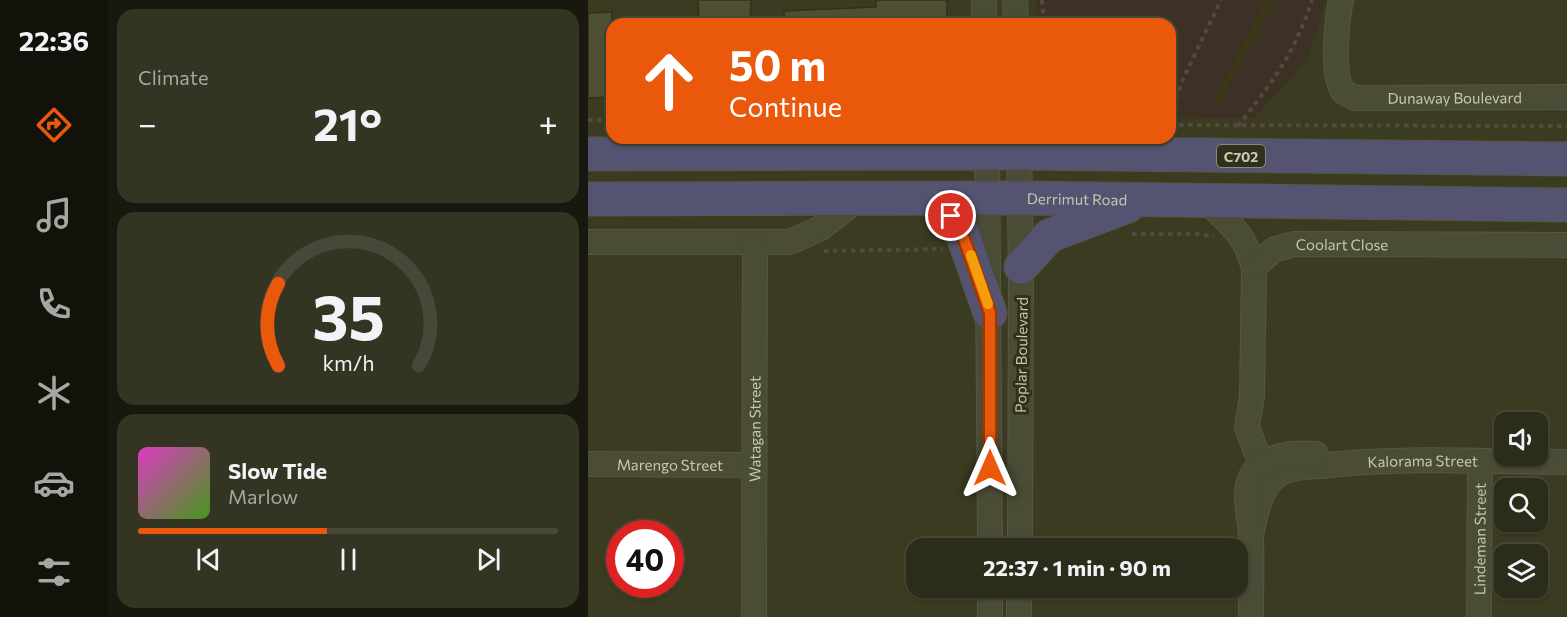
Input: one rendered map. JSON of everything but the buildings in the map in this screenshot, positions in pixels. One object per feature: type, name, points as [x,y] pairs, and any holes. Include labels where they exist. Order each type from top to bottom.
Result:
[{"type":"highway","name":"C702","points":[[588,154],[641,146],[1003,146],[1567,159]]},
{"type":"highway","name":"Derrimut Road","points":[[588,199],[1004,198],[1567,205]]},
{"type":"highway","points":[[941,199],[962,233],[990,313]]},
{"type":"highway","points":[[1021,267],[1049,236],[1144,200]]},
{"type":"street","points":[[984,0],[984,18]]},
{"type":"street","points":[[1015,0],[1016,18]]},
{"type":"street","name":"Dunaway Boulevard","points":[[1341,0],[1337,23],[1338,70],[1343,91],[1362,100],[1567,97]]},
{"type":"street","points":[[1003,146],[1004,198]]},
{"type":"street","points":[[1003,146],[1004,198]]},
{"type":"street","name":"Poplar Boulevard","points":[[1004,198],[1021,267],[1020,538]]},
{"type":"street","name":"Poplar Boulevard","points":[[990,538],[990,313],[1004,198]]},
{"type":"street","points":[[588,242],[790,242],[821,228],[858,199]]},
{"type":"street","points":[[1206,201],[1243,238],[1254,268],[1252,396],[1272,465],[1258,503],[1251,535],[1251,617]]},
{"type":"street","name":"Watagan Street","points":[[754,617],[755,243]]},
{"type":"street","name":"Coolart Close","points":[[1254,268],[1273,250],[1294,244],[1567,245]]},
{"type":"street","name":"Kalorama Street","points":[[1272,465],[1288,469],[1352,462],[1567,462]]},
{"type":"street","name":"Lindeman Street","points":[[1479,617],[1480,462]]},
{"type":"street","name":"Marengo Street","points":[[588,464],[754,465]]},
{"type":"street","points":[[990,598],[990,617]]},
{"type":"street","points":[[1019,598],[1019,617]]},
{"type":"path","points":[[1042,0],[1044,18]]},
{"type":"path","points":[[1176,99],[1183,79],[1221,0]]},
{"type":"path","points":[[1238,126],[1278,76],[1300,37],[1312,0]]},
{"type":"path","points":[[588,120],[606,120]]},
{"type":"path","points":[[1176,125],[1567,126]]},
{"type":"path","points":[[1123,233],[1199,234],[1233,244],[1243,238]]},
{"type":"path","points":[[815,247],[824,251],[951,249]]},
{"type":"shaded area","points":[[1036,0],[1326,0],[1307,61],[1254,118],[1176,117],[1176,18],[1037,18]]},
{"type":"waterway","points":[[1218,99],[1270,0]]},
{"type":"slow traffic","points":[[971,255],[988,304]]},
{"type":"route","points":[[951,216],[962,233],[980,278],[990,313],[990,468]]}]
